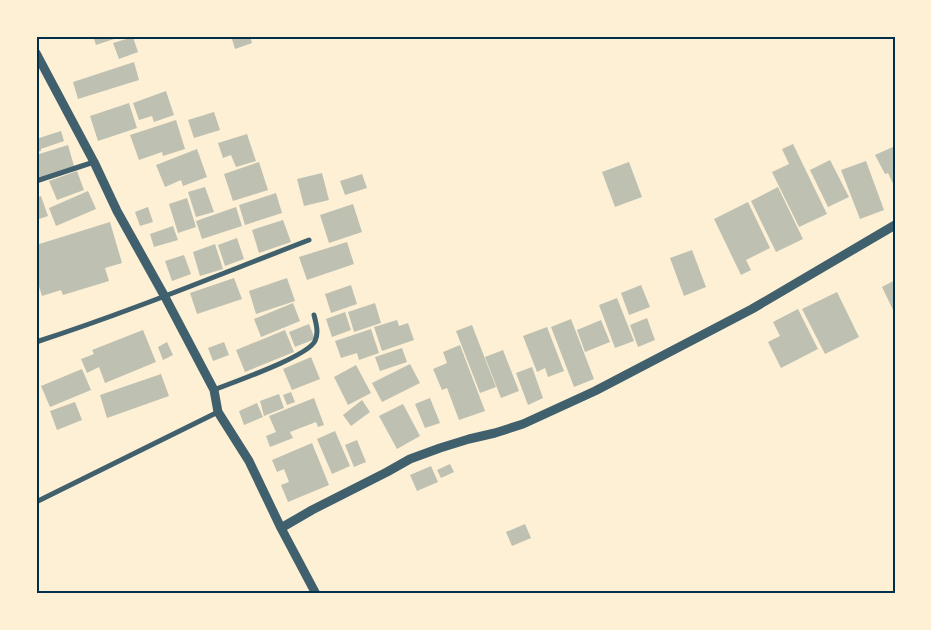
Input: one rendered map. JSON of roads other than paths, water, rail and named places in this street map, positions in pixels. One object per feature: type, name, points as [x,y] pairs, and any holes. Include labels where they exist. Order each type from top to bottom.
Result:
[{"type":"street","points":[[36,53],[94,162],[117,212],[165,296],[214,390],[218,412],[249,461],[281,528],[316,594]]},
{"type":"street","points":[[36,181],[94,162]]},
{"type":"street","points":[[281,528],[410,459],[454,443],[523,424],[595,391],[752,309],[895,225]]},
{"type":"street","points":[[36,342],[165,296],[309,240]]},
{"type":"street","points":[[214,390],[295,357],[307,350],[314,341],[317,330],[314,314]]},
{"type":"street","points":[[36,502],[218,412]]}]
